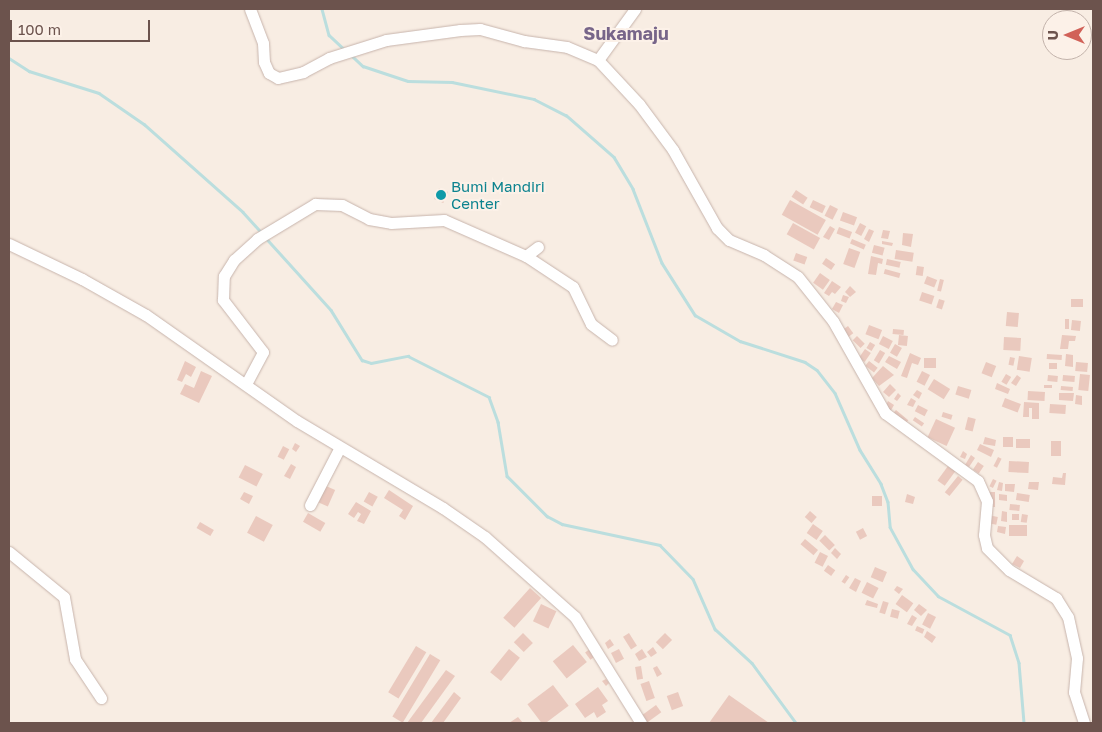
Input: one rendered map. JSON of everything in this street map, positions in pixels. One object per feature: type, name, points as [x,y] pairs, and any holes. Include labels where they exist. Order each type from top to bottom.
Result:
[{"type":"street","points":[[250,9],[263,43],[264,62],[269,73],[278,78],[303,72],[329,58],[386,40],[460,30],[480,29],[524,41],[567,47],[598,60],[639,104],[673,150],[717,228],[729,240],[764,255],[798,277],[833,321],[885,413],[978,481],[987,501],[984,534],[987,548],[1009,570],[1056,598],[1068,617],[1077,658],[1074,692],[1076,708],[1084,723]]},
{"type":"street","points":[[598,60],[635,9]]},
{"type":"street","points":[[246,384],[263,352],[233,315],[221,293],[224,276],[234,260],[257,239],[315,204],[331,202],[369,219],[391,223],[444,220],[526,256],[573,287],[591,324],[612,340]]},
{"type":"street","points":[[9,244],[109,293],[246,384],[339,449],[462,520],[560,601],[588,635],[641,723]]},
{"type":"street","points":[[526,256],[538,247]]},
{"type":"street","points":[[310,505],[339,449]]},
{"type":"street","points":[[9,552],[64,597],[75,659],[101,698]]},
{"type":"building","name":"Bumi Mandiri Center","points":[[439,188],[448,192],[443,203],[434,199]]},
{"type":"building","points":[[796,190],[808,198],[803,204],[792,197]]},
{"type":"building","points":[[790,200],[826,220],[818,235],[782,215]]},
{"type":"building","points":[[813,200],[826,206],[822,213],[810,207]]},
{"type":"building","points":[[830,205],[838,209],[833,220],[825,216]]},
{"type":"building","points":[[843,212],[857,217],[854,226],[840,220]]},
{"type":"building","points":[[793,223],[820,238],[814,249],[787,234]]},
{"type":"building","points":[[860,223],[866,226],[861,236],[855,233]]},
{"type":"building","points":[[830,226],[835,229],[829,240],[823,237]]},
{"type":"building","points":[[839,227],[852,232],[850,239],[836,234]]},
{"type":"building","points":[[869,229],[874,231],[869,242],[864,239]]},
{"type":"building","points":[[883,230],[890,231],[888,239],[881,238]]},
{"type":"building","points":[[903,233],[913,234],[911,247],[902,245]]},
{"type":"building","points":[[852,239],[866,245],[864,249],[850,244]]},
{"type":"building","points":[[882,241],[893,243],[892,246],[882,244]]},
{"type":"building","points":[[874,245],[885,248],[883,256],[872,253]]},
{"type":"building","points":[[849,248],[860,252],[854,268],[843,264]]},
{"type":"building","points":[[896,250],[914,253],[912,262],[895,259]]},
{"type":"building","points":[[796,253],[807,257],[805,265],[793,261]]},
{"type":"building","points":[[871,256],[883,259],[882,264],[878,263],[876,275],[868,274]]},
{"type":"building","points":[[826,258],[835,264],[831,270],[822,264]]},
{"type":"building","points":[[887,259],[901,262],[899,268],[886,265]]},
{"type":"building","points":[[917,266],[924,267],[923,276],[916,275]]},
{"type":"building","points":[[885,269],[900,273],[899,278],[884,274]]},
{"type":"building","points":[[820,273],[830,280],[823,290],[813,283]]},
{"type":"building","points":[[927,276],[937,280],[934,288],[924,283]]},
{"type":"building","points":[[940,279],[944,280],[941,292],[937,291]]},
{"type":"building","points":[[832,281],[841,287],[835,294],[832,292],[829,296],[824,293]]},
{"type":"building","points":[[850,286],[856,292],[850,297],[845,292]]},
{"type":"building","points":[[922,292],[934,296],[932,305],[919,301]]},
{"type":"building","points":[[843,295],[849,297],[846,303],[841,301]]},
{"type":"building","points":[[939,299],[945,301],[942,309],[936,308]]},
{"type":"building","points":[[1071,299],[1083,299],[1083,307],[1071,307]]},
{"type":"building","points":[[836,302],[843,305],[839,313],[832,309]]},
{"type":"building","points":[[1007,312],[1019,313],[1018,327],[1006,326]]},
{"type":"building","points":[[1065,319],[1069,319],[1069,329],[1065,329]]},
{"type":"building","points":[[1072,320],[1081,321],[1080,331],[1071,330]]},
{"type":"building","points":[[869,325],[882,330],[878,339],[865,334]]},
{"type":"building","points":[[848,326],[853,333],[848,337],[843,330]]},
{"type":"building","points":[[893,329],[904,330],[904,335],[893,334]]},
{"type":"building","points":[[899,335],[908,336],[907,346],[898,345]]},
{"type":"building","points":[[1062,335],[1076,336],[1075,341],[1069,341],[1068,349],[1060,349]]},
{"type":"building","points":[[857,336],[865,344],[861,348],[853,340]]},
{"type":"building","points":[[883,336],[893,341],[889,349],[879,344]]},
{"type":"building","points":[[1004,337],[1021,338],[1020,351],[1003,350]]},
{"type":"building","points":[[870,342],[875,345],[872,351],[866,348]]},
{"type":"building","points":[[895,344],[902,348],[897,357],[890,353]]},
{"type":"building","points":[[865,349],[871,353],[865,362],[859,358]]},
{"type":"building","points":[[880,350],[885,353],[879,363],[874,360]]},
{"type":"building","points":[[910,353],[921,358],[918,365],[912,363],[907,378],[901,376]]},
{"type":"building","points":[[1047,354],[1062,355],[1062,360],[1047,359]]},
{"type":"building","points":[[1066,354],[1073,355],[1073,367],[1065,366]]},
{"type":"building","points":[[889,356],[901,362],[897,369],[885,362]]},
{"type":"building","points":[[1019,356],[1032,358],[1030,372],[1017,370]]},
{"type":"building","points":[[1010,357],[1015,358],[1013,366],[1008,365]]},
{"type":"building","points":[[924,358],[936,358],[936,368],[924,368]]},
{"type":"building","points":[[185,361],[196,367],[191,377],[186,374],[182,382],[177,380]]},
{"type":"building","points":[[869,361],[878,368],[874,373],[865,366]]},
{"type":"building","points":[[986,362],[996,366],[992,377],[982,373]]},
{"type":"building","points":[[1076,362],[1088,363],[1087,372],[1075,371]]},
{"type":"building","points":[[1049,363],[1057,363],[1057,369],[1049,369]]},
{"type":"building","points":[[883,366],[894,375],[879,386],[872,378]]},
{"type":"building","points":[[201,371],[212,376],[199,403],[180,394],[185,384],[194,388]]},
{"type":"building","points":[[922,371],[930,375],[925,386],[917,382]]},
{"type":"building","points":[[1006,374],[1011,377],[1007,385],[1001,382]]},
{"type":"building","points":[[1080,374],[1090,375],[1088,391],[1078,390]]},
{"type":"building","points":[[1017,375],[1021,378],[1016,386],[1011,383]]},
{"type":"building","points":[[1048,375],[1058,376],[1057,382],[1047,381]]},
{"type":"building","points":[[1063,375],[1075,376],[1074,382],[1062,381]]},
{"type":"building","points":[[934,379],[950,389],[944,399],[928,389]]},
{"type":"building","points":[[997,383],[1010,389],[1008,394],[995,389]]},
{"type":"building","points":[[890,384],[896,390],[889,397],[883,392]]},
{"type":"building","points":[[1044,385],[1052,385],[1052,388],[1044,388]]},
{"type":"building","points":[[958,386],[971,390],[969,399],[955,395]]},
{"type":"building","points":[[1061,386],[1073,387],[1073,391],[1061,390]]},
{"type":"building","points":[[917,390],[922,393],[919,399],[913,395]]},
{"type":"building","points":[[1028,391],[1045,392],[1045,401],[1028,400]]},
{"type":"building","points":[[898,393],[901,396],[897,401],[894,399]]},
{"type":"building","points":[[1059,393],[1074,393],[1073,401],[1059,400]]},
{"type":"building","points":[[1076,395],[1082,396],[1082,405],[1075,404]]},
{"type":"building","points":[[911,398],[916,401],[913,407],[907,405]]},
{"type":"building","points":[[1005,398],[1021,404],[1018,412],[1002,406]]},
{"type":"building","points":[[888,401],[894,405],[890,412],[885,408]]},
{"type":"building","points":[[1024,402],[1039,403],[1039,419],[1032,419],[1032,408],[1029,408],[1029,417],[1023,417]]},
{"type":"building","points":[[1050,404],[1066,405],[1065,414],[1049,413]]},
{"type":"building","points":[[918,405],[928,410],[925,416],[915,411]]},
{"type":"building","points":[[896,410],[908,420],[905,424],[893,414]]},
{"type":"building","points":[[943,412],[953,415],[951,420],[942,417]]},
{"type":"building","points":[[915,417],[924,423],[922,426],[913,420]]},
{"type":"building","points":[[968,417],[976,419],[973,432],[965,430]]},
{"type":"building","points":[[936,419],[955,428],[947,446],[928,437]]},
{"type":"building","points":[[985,437],[996,440],[995,446],[983,444]]},
{"type":"building","points":[[1003,437],[1013,437],[1013,447],[1003,447]]},
{"type":"building","points":[[1016,439],[1030,439],[1030,448],[1016,448]]},
{"type":"building","points":[[1051,441],[1061,441],[1061,456],[1051,456]]},
{"type":"building","points":[[295,443],[300,446],[296,452],[292,449]]},
{"type":"building","points":[[980,444],[994,450],[991,457],[977,450]]},
{"type":"building","points":[[283,446],[289,449],[284,460],[278,457]]},
{"type":"building","points":[[963,451],[967,454],[965,459],[960,457]]},
{"type":"building","points":[[971,455],[975,458],[969,467],[965,465]]},
{"type":"building","points":[[998,457],[1002,459],[997,468],[993,466]]},
{"type":"building","points":[[1009,461],[1029,462],[1028,473],[1008,472]]},
{"type":"building","points":[[978,462],[984,466],[979,473],[973,469]]},
{"type":"building","points":[[291,464],[296,467],[290,479],[284,476]]},
{"type":"building","points":[[245,465],[263,474],[256,487],[239,477]]},
{"type":"building","points":[[948,466],[955,471],[945,486],[937,481]]},
{"type":"building","points":[[1063,473],[1066,473],[1065,485],[1052,484],[1053,477],[1062,478]]},
{"type":"building","points":[[958,476],[963,480],[949,496],[945,492]]},
{"type":"building","points":[[993,479],[997,481],[993,488],[989,486]]},
{"type":"building","points":[[999,482],[1003,483],[1002,491],[997,490]]},
{"type":"building","points":[[1029,482],[1039,482],[1038,490],[1028,489]]},
{"type":"building","points":[[1005,484],[1015,484],[1014,492],[1005,491]]},
{"type":"building","points":[[326,486],[335,490],[328,507],[319,502]]},
{"type":"building","points":[[389,490],[413,506],[405,520],[399,516],[403,510],[384,498]]},
{"type":"building","points":[[244,492],[253,496],[249,504],[240,499]]},
{"type":"building","points":[[369,492],[378,497],[372,506],[364,502]]},
{"type":"building","points":[[989,492],[995,492],[995,507],[989,507]]},
{"type":"building","points":[[1017,493],[1030,495],[1029,502],[1016,500]]},
{"type":"building","points":[[907,494],[915,497],[913,504],[905,502]]},
{"type":"building","points":[[999,494],[1007,495],[1007,501],[999,500]]},
{"type":"building","points":[[872,496],[882,496],[882,506],[872,506]]},
{"type":"building","points":[[356,502],[371,511],[364,524],[357,521],[361,514],[358,512],[354,518],[348,514]]},
{"type":"building","points":[[1010,504],[1020,505],[1019,511],[1009,510]]},
{"type":"building","points":[[810,511],[817,517],[812,523],[805,517]]},
{"type":"building","points":[[1002,511],[1007,512],[1007,522],[1001,521]]},
{"type":"building","points":[[308,513],[325,523],[320,532],[303,522]]},
{"type":"building","points":[[1012,514],[1019,514],[1019,520],[1012,520]]},
{"type":"building","points":[[1022,514],[1028,515],[1027,523],[1021,522]]},
{"type":"building","points":[[988,515],[998,517],[996,525],[986,523]]},
{"type":"building","points":[[256,516],[273,525],[264,542],[247,533]]},
{"type":"building","points":[[200,522],[214,530],[210,536],[196,528]]},
{"type":"building","points":[[813,524],[823,531],[817,540],[807,533]]},
{"type":"building","points":[[1009,525],[1027,525],[1027,536],[1009,536]]},
{"type":"building","points":[[998,526],[1006,527],[1005,534],[997,532]]},
{"type":"building","points":[[863,528],[867,536],[860,540],[856,532]]},
{"type":"building","points":[[825,535],[835,545],[829,551],[819,541]]},
{"type":"building","points":[[805,539],[818,550],[814,555],[801,544]]},
{"type":"building","points":[[835,548],[841,554],[837,559],[831,553]]},
{"type":"building","points":[[820,552],[828,556],[823,567],[815,563]]},
{"type":"building","points":[[1017,556],[1024,561],[1020,568],[1012,564]]},
{"type":"building","points":[[828,565],[835,570],[831,576],[824,571]]},
{"type":"building","points":[[875,567],[887,572],[883,582],[871,577]]},
{"type":"building","points":[[846,575],[849,577],[845,584],[842,582]]},
{"type":"building","points":[[855,578],[861,581],[856,592],[849,588]]},
{"type":"building","points":[[867,582],[879,588],[873,599],[862,593]]},
{"type":"building","points":[[897,586],[903,589],[899,594],[894,590]]},
{"type":"building","points":[[530,588],[541,598],[514,628],[503,618]]},
{"type":"building","points":[[902,595],[913,603],[907,612],[896,604]]},
{"type":"building","points":[[867,600],[878,604],[877,608],[865,605]]},
{"type":"building","points":[[883,601],[889,603],[885,614],[879,612]]},
{"type":"building","points":[[541,604],[556,611],[548,628],[533,621]]},
{"type":"building","points":[[919,604],[927,610],[921,616],[914,610]]},
{"type":"building","points":[[892,609],[900,611],[898,619],[890,617]]},
{"type":"building","points":[[928,613],[936,617],[930,629],[922,625]]},
{"type":"building","points":[[912,615],[917,618],[912,626],[907,624]]},
{"type":"building","points":[[917,626],[924,629],[922,634],[915,631]]},
{"type":"building","points":[[927,631],[936,637],[932,643],[924,637]]},
{"type":"building","points":[[523,633],[533,643],[524,652],[514,642]]},
{"type":"building","points":[[629,633],[637,646],[631,649],[623,637]]},
{"type":"building","points":[[665,633],[672,640],[663,649],[656,642]]},
{"type":"building","points":[[610,639],[614,645],[608,649],[605,643]]},
{"type":"building","points":[[573,645],[587,662],[567,678],[553,661]]},
{"type":"building","points":[[416,646],[426,652],[398,698],[388,692]]},
{"type":"building","points":[[594,646],[599,653],[590,660],[585,652]]},
{"type":"building","points":[[653,647],[657,653],[651,657],[647,652]]},
{"type":"building","points":[[509,649],[520,658],[501,681],[490,672]]},
{"type":"building","points":[[619,649],[624,659],[616,663],[611,653]]},
{"type":"building","points":[[642,649],[647,657],[639,661],[635,654]]},
{"type":"building","points":[[430,654],[440,660],[403,723],[392,717]]},
{"type":"building","points":[[641,666],[643,679],[637,680],[635,667]]},
{"type":"building","points":[[657,666],[662,674],[657,677],[653,668]]},
{"type":"building","points":[[446,670],[455,676],[421,723],[407,723]]},
{"type":"building","points":[[606,679],[609,683],[606,686],[602,681]]},
{"type":"building","points":[[649,681],[655,698],[646,701],[640,684]]},
{"type":"building","points":[[553,685],[569,706],[546,723],[542,723],[527,704]]},
{"type":"building","points":[[598,687],[608,701],[602,705],[606,712],[597,718],[594,712],[585,718],[575,704]]},
{"type":"building","points":[[454,692],[461,698],[443,723],[431,723]]},
{"type":"building","points":[[678,692],[683,706],[672,710],[667,696]]},
{"type":"building","points":[[729,695],[769,723],[709,723]]},
{"type":"building","points":[[656,705],[661,712],[648,722],[642,715]]},
{"type":"building","points":[[518,717],[523,723],[509,723]]},
{"type":"waterway","points":[[322,9],[329,35],[344,49]]},
{"type":"waterway","points":[[350,54],[363,66],[408,81],[452,82],[534,99],[566,115],[614,157],[633,189],[662,263],[695,315],[740,341],[805,362],[817,370],[835,393],[860,450],[881,484],[888,502],[890,527],[913,569],[938,596],[1010,635],[1019,663],[1024,723]]},
{"type":"waterway","points":[[9,58],[29,71],[99,93],[144,124],[243,212],[261,232]]},
{"type":"waterway","points":[[266,238],[331,310],[362,360],[371,363],[408,356],[489,397],[498,422],[507,476],[547,516],[562,524],[660,545],[693,579],[715,629],[752,663],[796,723]]},
{"type":"place","name":"Bumi Mandiri Center","points":[[441,195]]},
{"type":"district","name":"Sukamaju","points":[[626,33]]}]
